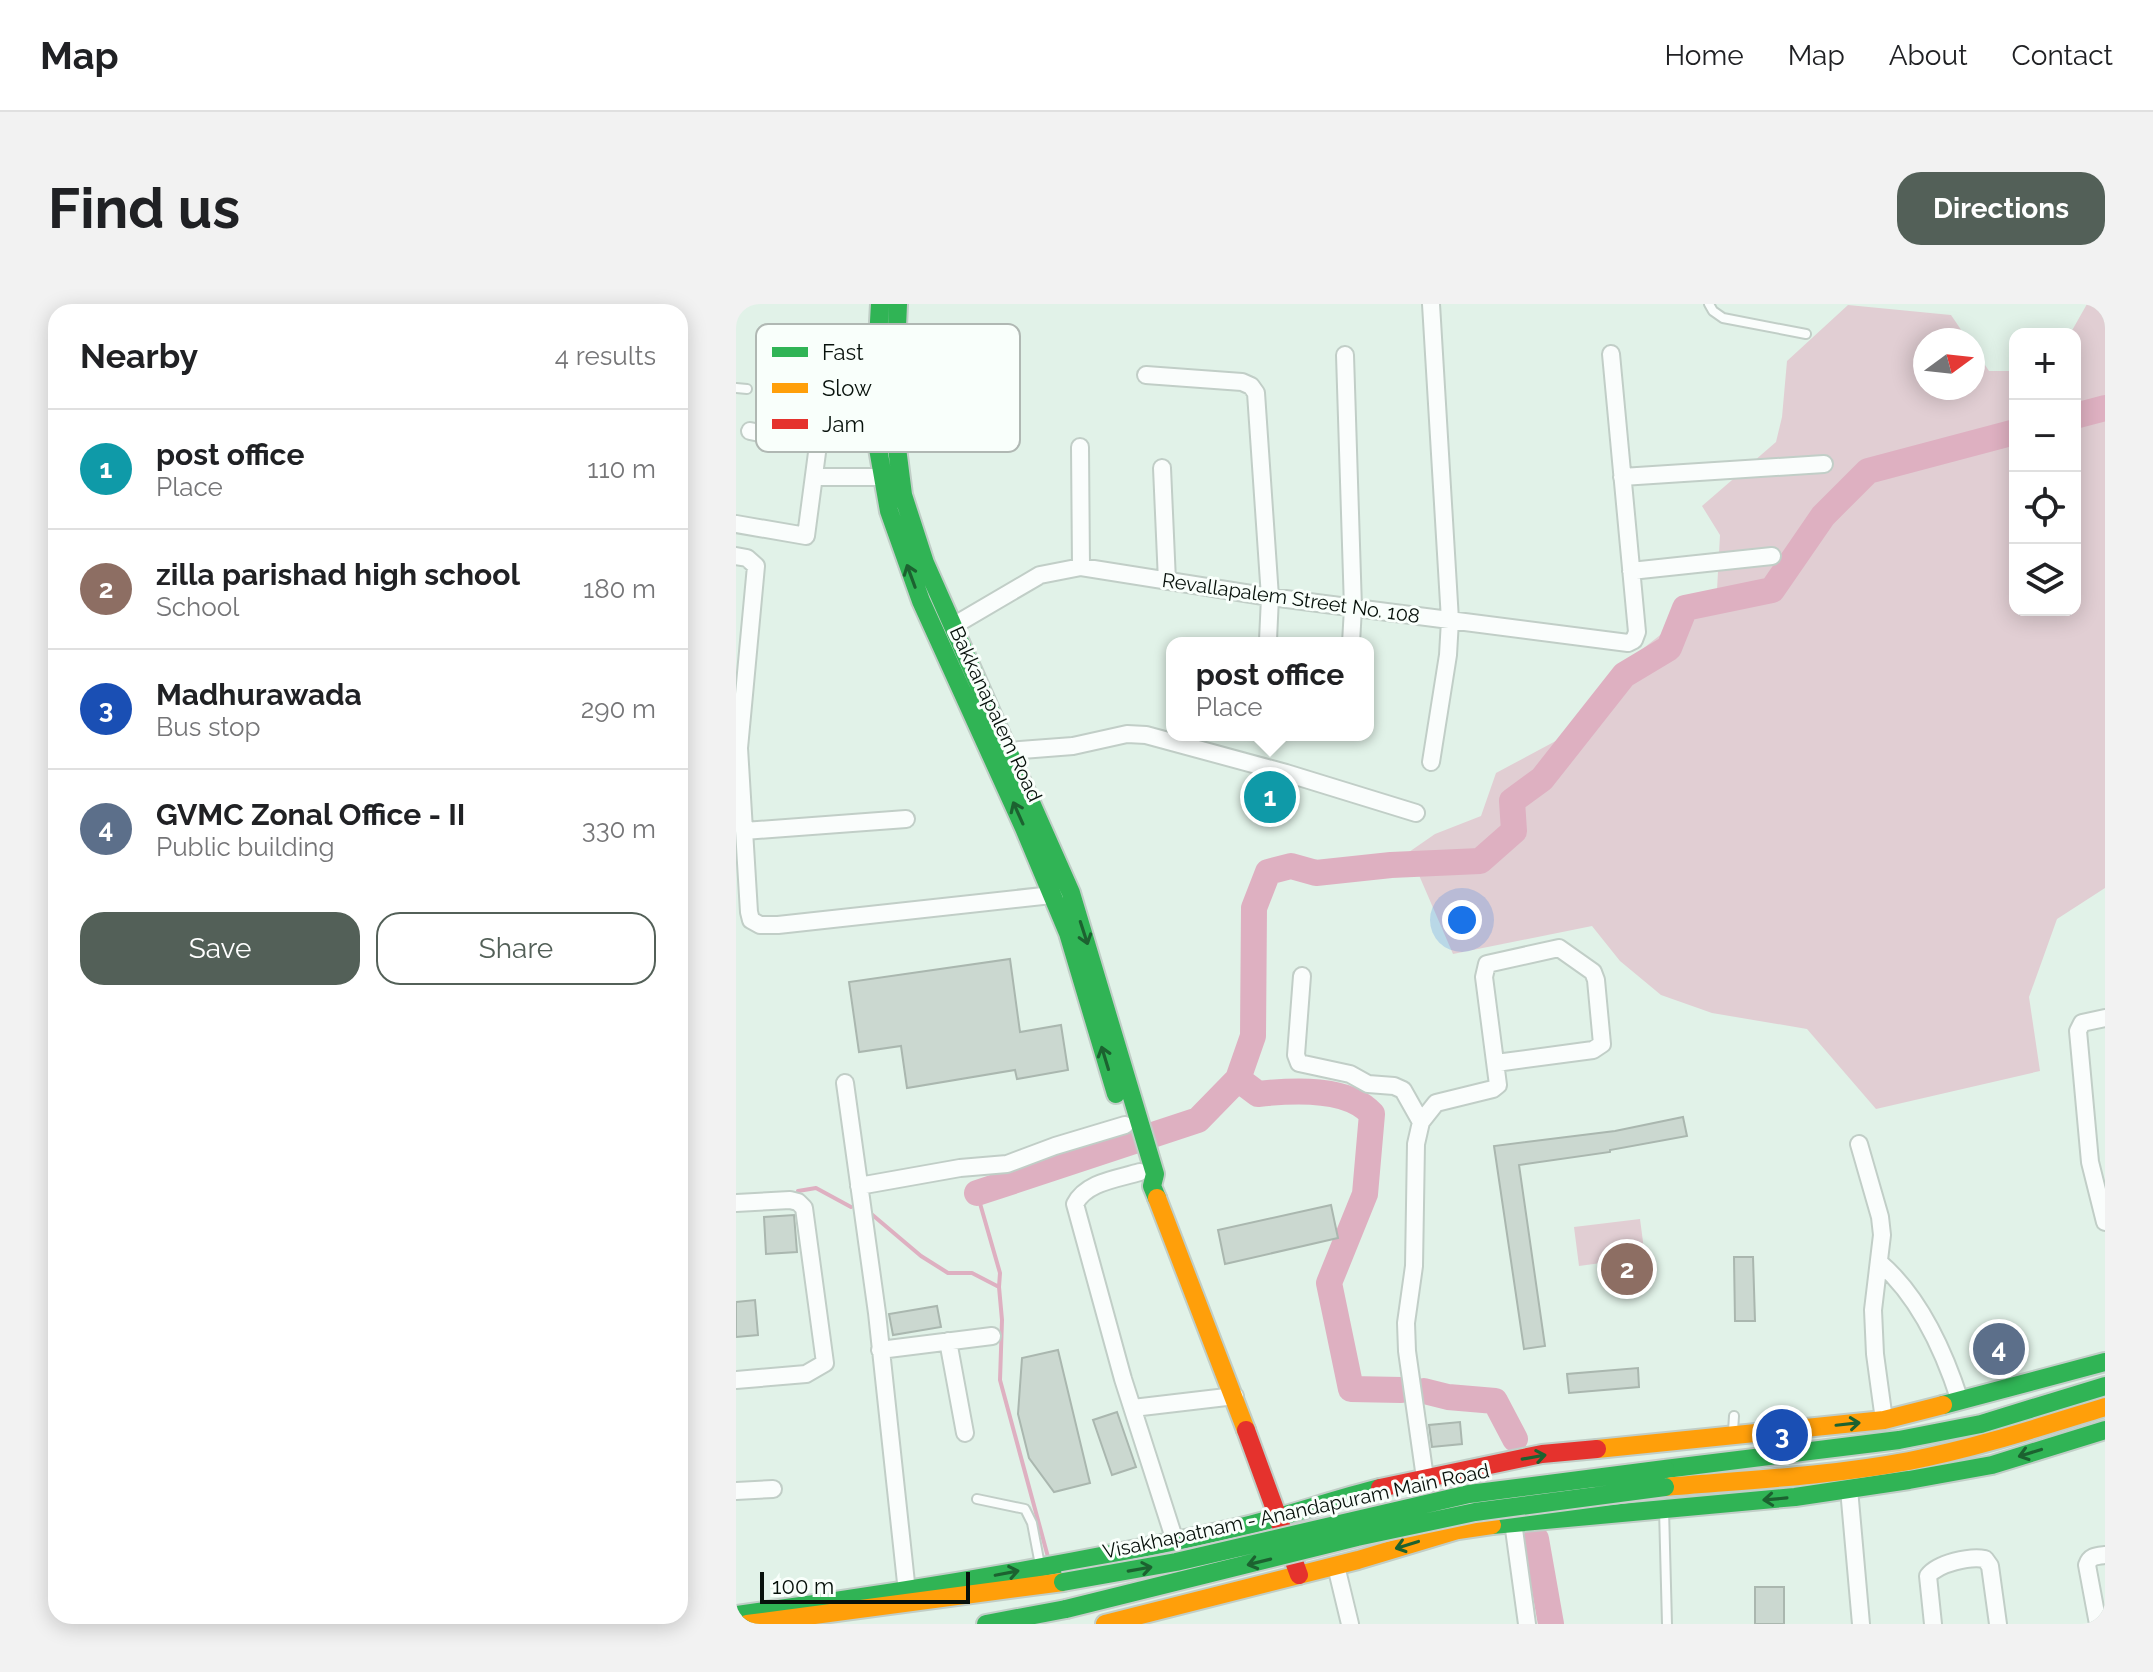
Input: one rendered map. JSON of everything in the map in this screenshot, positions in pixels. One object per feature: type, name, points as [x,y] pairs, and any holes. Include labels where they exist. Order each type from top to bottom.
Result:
[{"type":"street","name":"Bakkanapalem Road","points":[[879,324],[880,304]]},
{"type":"street","points":[[897,324],[898,304]]},
{"type":"street","points":[[1431,304],[1450,620],[1448,655],[1431,762]]},
{"type":"street","points":[[1611,354],[1631,571],[1772,556]]},
{"type":"street","points":[[1345,355],[1351,637]]},
{"type":"street","points":[[1146,375],[1242,382],[1251,386],[1256,393],[1270,597],[1268,637]]},
{"type":"street","points":[[750,431],[756,432]]},
{"type":"street","points":[[1080,447],[1081,567]]},
{"type":"street","points":[[736,524],[806,536],[817,452]]},
{"type":"street","name":"Bakkanapalem Road","points":[[880,452],[881,477],[894,531],[918,595],[1062,894]]},
{"type":"street","points":[[898,452],[903,495],[925,563],[1008,751],[1062,894],[1093,960],[1132,1129],[1145,1171],[1235,1396],[1299,1575]]},
{"type":"street","points":[[1622,477],[1824,464]]},
{"type":"street","points":[[1162,468],[1173,582]]},
{"type":"street","points":[[814,477],[881,477]]},
{"type":"street","points":[[736,556],[747,558],[756,566],[739,748],[751,920],[760,925],[778,925],[1062,894]]},
{"type":"street","name":"Revallapalem Street No. 108","points":[[953,626],[1040,575],[1081,567],[1270,597],[1620,643],[1634,640],[1637,632],[1631,571]]},
{"type":"street","points":[[1008,751],[1084,744],[1127,734],[1166,740]]},
{"type":"street","points":[[1169,741],[1416,813]]},
{"type":"street","points":[[744,831],[906,819]]},
{"type":"street","points":[[1425,1478],[1407,1351],[1406,1323],[1414,1266],[1416,1144],[1421,1122],[1436,1103],[1493,1089],[1498,1085],[1484,977],[1487,964],[1559,948],[1587,966],[1596,980],[1602,1044],[1593,1050],[1496,1063]]},
{"type":"street","points":[[1302,976],[1296,1055],[1299,1063],[1350,1074],[1368,1084],[1394,1086],[1403,1090],[1421,1122]]},
{"type":"street","points":[[2105,1018],[2082,1023],[2078,1031],[2090,1162],[2105,1222]]},
{"type":"street","points":[[845,1083],[880,1350],[907,1592]]},
{"type":"street","points":[[859,1186],[960,1168],[1007,1164],[1055,1146],[1132,1129]]},
{"type":"street","points":[[1859,1144],[1880,1217],[1873,1332],[1884,1420]]},
{"type":"street","points":[[1145,1171],[1097,1185],[1081,1193],[1075,1204],[1133,1408],[1175,1541]]},
{"type":"street","points":[[736,1203],[790,1200],[804,1208],[825,1363],[806,1374],[736,1380]]},
{"type":"street","points":[[1879,1262],[1899,1279],[1930,1330],[1960,1401]]},
{"type":"street","points":[[880,1350],[992,1336]]},
{"type":"street","points":[[948,1341],[965,1433]]},
{"type":"street","points":[[736,1615],[907,1592],[1175,1541],[1249,1525],[1279,1514],[1425,1478],[1542,1454],[1884,1420],[2105,1362]]},
{"type":"street","name":"Visakhapatnam - Anandapuram Main Road","points":[[986,1624],[1059,1610],[1357,1537],[1475,1512],[1981,1424],[2105,1386]]},
{"type":"street","points":[[1133,1408],[1235,1396]]},
{"type":"street","name":"Visakhapatnam - Anandapuram Main Road","points":[[747,1624],[1043,1586],[1176,1562],[1469,1494],[1665,1478],[1795,1475],[1909,1461],[1989,1442],[2105,1407]]},
{"type":"street","points":[[1105,1624],[1336,1566],[1458,1530],[1849,1489],[1992,1465],[2105,1430]]},
{"type":"street","points":[[736,1491],[773,1489]]},
{"type":"street","points":[[1849,1489],[1861,1624]]},
{"type":"street","points":[[1513,1522],[1527,1624]]},
{"type":"street","points":[[2100,1618],[2087,1565],[2094,1556],[2105,1555]]},
{"type":"street","points":[[1933,1624],[1928,1576],[1940,1567],[1977,1558],[1985,1559],[1990,1566],[1998,1624]]},
{"type":"street","points":[[1336,1566],[1350,1624]]},
{"type":"lane","points":[[1709,304],[1723,318],[1806,334]]},
{"type":"lane","points":[[736,388],[747,389]]},
{"type":"lane","points":[[1733,1436],[1734,1416]]},
{"type":"lane","points":[[977,1499],[1025,1509],[1032,1523],[1040,1566]]},
{"type":"lane","points":[[1664,1508],[1667,1624]]},
{"type":"shaded area","points":[[2087,304],[2105,304],[2105,888],[2057,919],[2029,997],[2040,1071],[1876,1109],[1807,1029],[1712,1013],[1661,995],[1620,961],[1592,926],[1453,954],[1409,852],[1435,834],[1481,816],[1496,773],[1565,736],[1588,704],[1640,651],[1717,590],[1720,535],[1702,506],[1776,442],[1782,417],[1787,361],[1848,305],[1951,315],[1960,328],[1913,328],[1913,400],[1985,400],[1985,365],[1989,371],[2009,371],[2009,616],[2081,616],[2081,328],[2073,328]]},
{"type":"shaded area","points":[[1640,1219],[1645,1257],[1579,1266],[1574,1227]]},
{"type":"building","points":[[1268,779],[1280,790],[1278,815],[1258,805]]},
{"type":"building","points":[[1010,959],[1020,1032],[1061,1025],[1068,1070],[1017,1079],[1015,1070],[907,1088],[901,1046],[859,1052],[849,982]]},
{"type":"building","points":[[1683,1117],[1687,1136],[1610,1152],[1519,1165],[1545,1346],[1524,1349],[1494,1146],[1615,1131]]},
{"type":"building","points":[[1331,1205],[1338,1238],[1225,1264],[1218,1230]]},
{"type":"building","points":[[794,1215],[797,1252],[766,1254],[764,1217]]},
{"type":"building","points":[[1734,1257],[1753,1257],[1755,1321],[1735,1321]]},
{"type":"building","points":[[755,1300],[758,1335],[736,1337],[736,1302]]},
{"type":"building","points":[[937,1306],[941,1327],[893,1335],[889,1314]]},
{"type":"building","points":[[1058,1350],[1090,1483],[1054,1492],[1029,1458],[1018,1414],[1022,1358]]},
{"type":"building","points":[[1638,1368],[1639,1387],[1569,1393],[1567,1374]]},
{"type":"building","points":[[1117,1412],[1136,1467],[1112,1475],[1093,1420]]},
{"type":"building","points":[[1460,1422],[1462,1444],[1432,1447],[1429,1425]]},
{"type":"building","points":[[1755,1587],[1784,1587],[1784,1624],[1755,1624]]},
{"type":"waterway","points":[[2081,414],[2105,408]]},
{"type":"waterway","points":[[977,1193],[1198,1120],[1238,1079],[1253,1036],[1254,908],[1268,872],[1291,866],[1316,873],[1391,865],[1480,861],[1514,831],[1512,801],[1542,779],[1624,675],[1669,648],[1685,608],[1772,590],[1823,516],[1868,471],[2009,434]]},
{"type":"waterway","points":[[1238,1079],[1258,1094],[1319,1092],[1349,1099],[1372,1114],[1365,1194],[1329,1283],[1351,1389],[1401,1390]]},
{"type":"waterway","points":[[798,1191],[816,1188],[851,1207]]},
{"type":"waterway","points":[[869,1212],[921,1256],[948,1273],[972,1273],[999,1287],[1000,1273],[977,1193]]},
{"type":"waterway","points":[[999,1287],[1002,1320],[1000,1380],[1048,1557]]},
{"type":"waterway","points":[[1424,1391],[1448,1397],[1495,1401],[1515,1439]]},
{"type":"waterway","points":[[1536,1539],[1551,1624]]},
{"type":"traffic: fast","points":[[879,324],[880,304]]},
{"type":"traffic: fast","points":[[897,324],[898,304]]},
{"type":"traffic: fast","points":[[879,452],[889,511],[921,601],[1068,933],[1116,1094]]},
{"type":"traffic: fast","points":[[898,452],[903,495],[925,563],[1071,893],[1155,1174],[1152,1186],[1157,1198]]},
{"type":"traffic: fast","points":[[1943,1405],[2105,1362]]},
{"type":"traffic: fast","points":[[1665,1469],[1899,1440],[1981,1424],[2105,1386]]},
{"type":"traffic: fast","points":[[1492,1525],[1795,1497],[1909,1480],[1992,1465],[2105,1430]]},
{"type":"traffic: fast","points":[[1063,1582],[1176,1562],[1469,1494],[1665,1469]]},
{"type":"traffic: fast","points":[[1066,1609],[1357,1537],[1475,1512],[1665,1487]]},
{"type":"traffic: fast","points":[[736,1615],[928,1587],[1119,1553],[1245,1526],[1380,1488]]},
{"type":"traffic: fast","points":[[986,1624],[1066,1609]]},
{"type":"traffic: slow","points":[[1157,1198],[1246,1430]]},
{"type":"traffic: slow","points":[[1597,1449],[1884,1420],[1943,1405]]},
{"type":"traffic: slow","points":[[1665,1487],[1818,1474],[1909,1461],[2105,1407]]},
{"type":"traffic: slow","points":[[1105,1624],[1358,1560],[1458,1530],[1492,1525]]},
{"type":"traffic: slow","points":[[747,1624],[1063,1582]]},
{"type":"traffic: jam","points":[[1246,1430],[1299,1575]]},
{"type":"traffic: jam","points":[[1380,1488],[1542,1454],[1597,1449]]},
{"type":"place","name":"post office","points":[[1270,797]]},
{"type":"place","name":"zilla parishad high school","points":[[1627,1269]]},
{"type":"place","name":"GVMC Zonal Office - II","points":[[1999,1349]]},
{"type":"place","name":"Madhurawada","points":[[1782,1435]]}]
